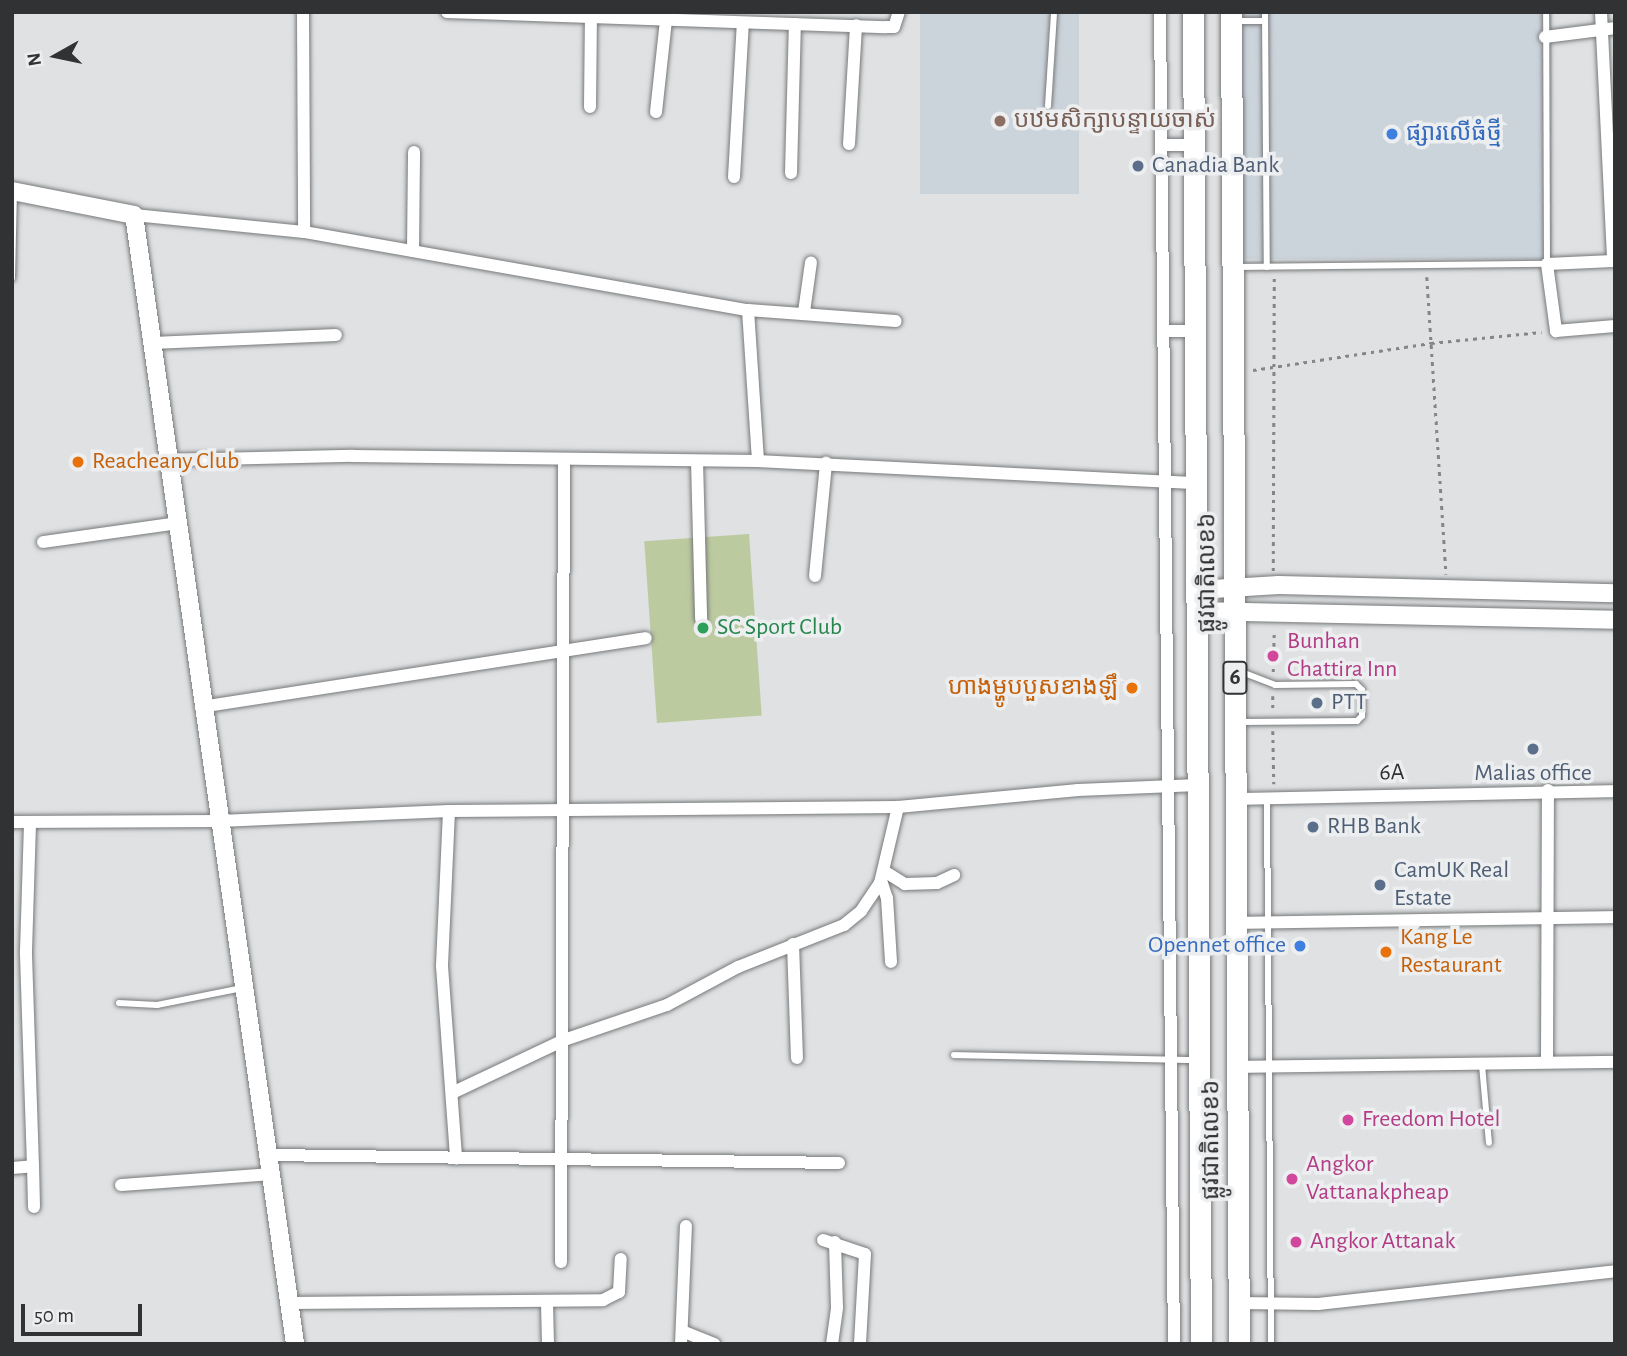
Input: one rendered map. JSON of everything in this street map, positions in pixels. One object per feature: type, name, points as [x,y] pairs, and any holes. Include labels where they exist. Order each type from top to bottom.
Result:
[{"type":"main road","name":"ផ្លូវជាតិលេខ៦","points":[[1193,12],[1201,1344]]},
{"type":"main road","name":"ផ្លូវជាតិលេខ៦","points":[[1231,16],[1239,1344]]},
{"type":"street","points":[[303,12],[304,232]]},
{"type":"street","points":[[447,12],[894,27],[899,12]]},
{"type":"street","points":[[1160,12],[1165,787],[1174,1344]]},
{"type":"street","points":[[1601,12],[1608,28],[1613,261],[1548,264],[1556,331],[1615,326]]},
{"type":"street","points":[[590,107],[591,17]]},
{"type":"street","points":[[656,112],[666,20]]},
{"type":"street","points":[[734,177],[743,23]]},
{"type":"street","points":[[791,173],[794,24]]},
{"type":"street","points":[[849,144],[856,24]]},
{"type":"street","points":[[1545,37],[1608,28]]},
{"type":"street","points":[[1162,145],[1193,145]]},
{"type":"street","points":[[412,251],[414,152]]},
{"type":"street","points":[[13,191],[134,215],[304,232],[748,310],[804,312],[896,321]]},
{"type":"street","points":[[134,215],[170,460],[201,707],[220,821],[295,1344]]},
{"type":"street","points":[[804,312],[811,262]]},
{"type":"street","points":[[748,310],[758,461]]},
{"type":"street","points":[[1163,331],[1195,331]]},
{"type":"street","points":[[153,343],[337,335]]},
{"type":"street","points":[[170,460],[353,456],[758,461],[1196,482]]},
{"type":"street","points":[[561,1262],[564,1040],[561,811],[564,459]]},
{"type":"street","points":[[697,461],[701,619]]},
{"type":"street","points":[[815,576],[826,463]]},
{"type":"street","points":[[43,542],[178,523]]},
{"type":"street","points":[[1196,611],[1279,585],[1615,593]]},
{"type":"street","points":[[1196,590],[1234,600],[1615,621]]},
{"type":"street","points":[[201,707],[564,653],[646,638]]},
{"type":"street","points":[[12,821],[220,821],[449,811],[898,807],[1198,785]]},
{"type":"street","points":[[1548,790],[1548,1062]]},
{"type":"street","name":"6A","points":[[1237,799],[1615,790]]},
{"type":"street","points":[[452,1093],[564,1040],[667,1005],[793,944],[854,918],[883,876],[898,807]]},
{"type":"street","points":[[449,811],[442,966],[456,1158]]},
{"type":"street","points":[[30,823],[26,951],[34,1207]]},
{"type":"street","points":[[883,876],[905,884],[937,883],[954,876]]},
{"type":"street","points":[[883,876],[891,962]]},
{"type":"street","points":[[1236,923],[1615,917]]},
{"type":"street","points":[[793,944],[797,1058]]},
{"type":"street","points":[[1237,1067],[1615,1062]]},
{"type":"street","points":[[268,1155],[839,1163]]},
{"type":"street","points":[[12,1168],[33,1166]]},
{"type":"street","points":[[121,1185],[270,1174]]},
{"type":"street","points":[[686,1226],[682,1337],[715,1344]]},
{"type":"street","points":[[832,1344],[829,1241],[865,1254],[860,1344]]},
{"type":"street","points":[[289,1303],[547,1303],[613,1298],[623,1285],[621,1259]]},
{"type":"street","points":[[1239,1303],[1318,1304],[1615,1271]]},
{"type":"street","points":[[547,1303],[548,1344]]},
{"type":"lane","points":[[1048,106],[1054,12]]},
{"type":"lane","points":[[1265,12],[1267,267]]},
{"type":"lane","points":[[1232,267],[1548,264],[1546,12]]},
{"type":"lane","points":[[1231,16],[1265,21]]},
{"type":"lane","points":[[12,278],[13,191]]},
{"type":"lane","points":[[1235,669],[1275,685],[1356,684],[1362,690],[1362,716],[1357,721],[1235,722]]},
{"type":"lane","points":[[1267,798],[1271,1344]]},
{"type":"lane","points":[[119,1003],[158,1005],[244,988]]},
{"type":"lane","points":[[954,1055],[1199,1060]]},
{"type":"lane","points":[[1482,1063],[1489,1143]]},
{"type":"path","points":[[1426,264],[1447,588]]},
{"type":"path","points":[[1233,373],[1431,343],[1556,331]]},
{"type":"shaded area","name":"បឋមសិក្សាបន្ទាយចាស់","points":[[920,12],[1079,12],[1079,194],[920,194]]},
{"type":"shaded area","name":"ផ្សារលើធំថ្មី","points":[[1232,12],[1552,12],[1552,259],[1232,259]]},
{"type":"green space","name":"SC Sport Club","points":[[749,534],[762,716],[657,723],[644,541]]},
{"type":"place","name":"បឋមសិក្សាបន្ទាយចាស់","points":[[1000,121]]},
{"type":"place","name":"ផ្សារលើធំថ្មី","points":[[1392,134]]},
{"type":"place","name":"Canadia Bank","points":[[1138,166]]},
{"type":"place","name":"Reacheany Club","points":[[78,462]]},
{"type":"place","name":"SC Sport Club","points":[[703,628]]},
{"type":"place","name":"Bunhan Chattira Inn","points":[[1273,656]]},
{"type":"place","name":"ហាងម្ហូបបួសខាងឡឹ","points":[[1132,688]]},
{"type":"place","name":"PTT","points":[[1317,703]]},
{"type":"place","name":"Malias office","points":[[1533,749]]},
{"type":"place","name":"RHB Bank","points":[[1313,827]]},
{"type":"place","name":"CamUK Real Estate","points":[[1380,885]]},
{"type":"place","name":"Opennet office","points":[[1300,946]]},
{"type":"place","name":"Kang Le Restaurant","points":[[1386,952]]},
{"type":"place","name":"Freedom Hotel","points":[[1348,1120]]},
{"type":"place","name":"Angkor Vattanakpheap","points":[[1292,1179]]},
{"type":"place","name":"Angkor Attanak","points":[[1296,1242]]}]
